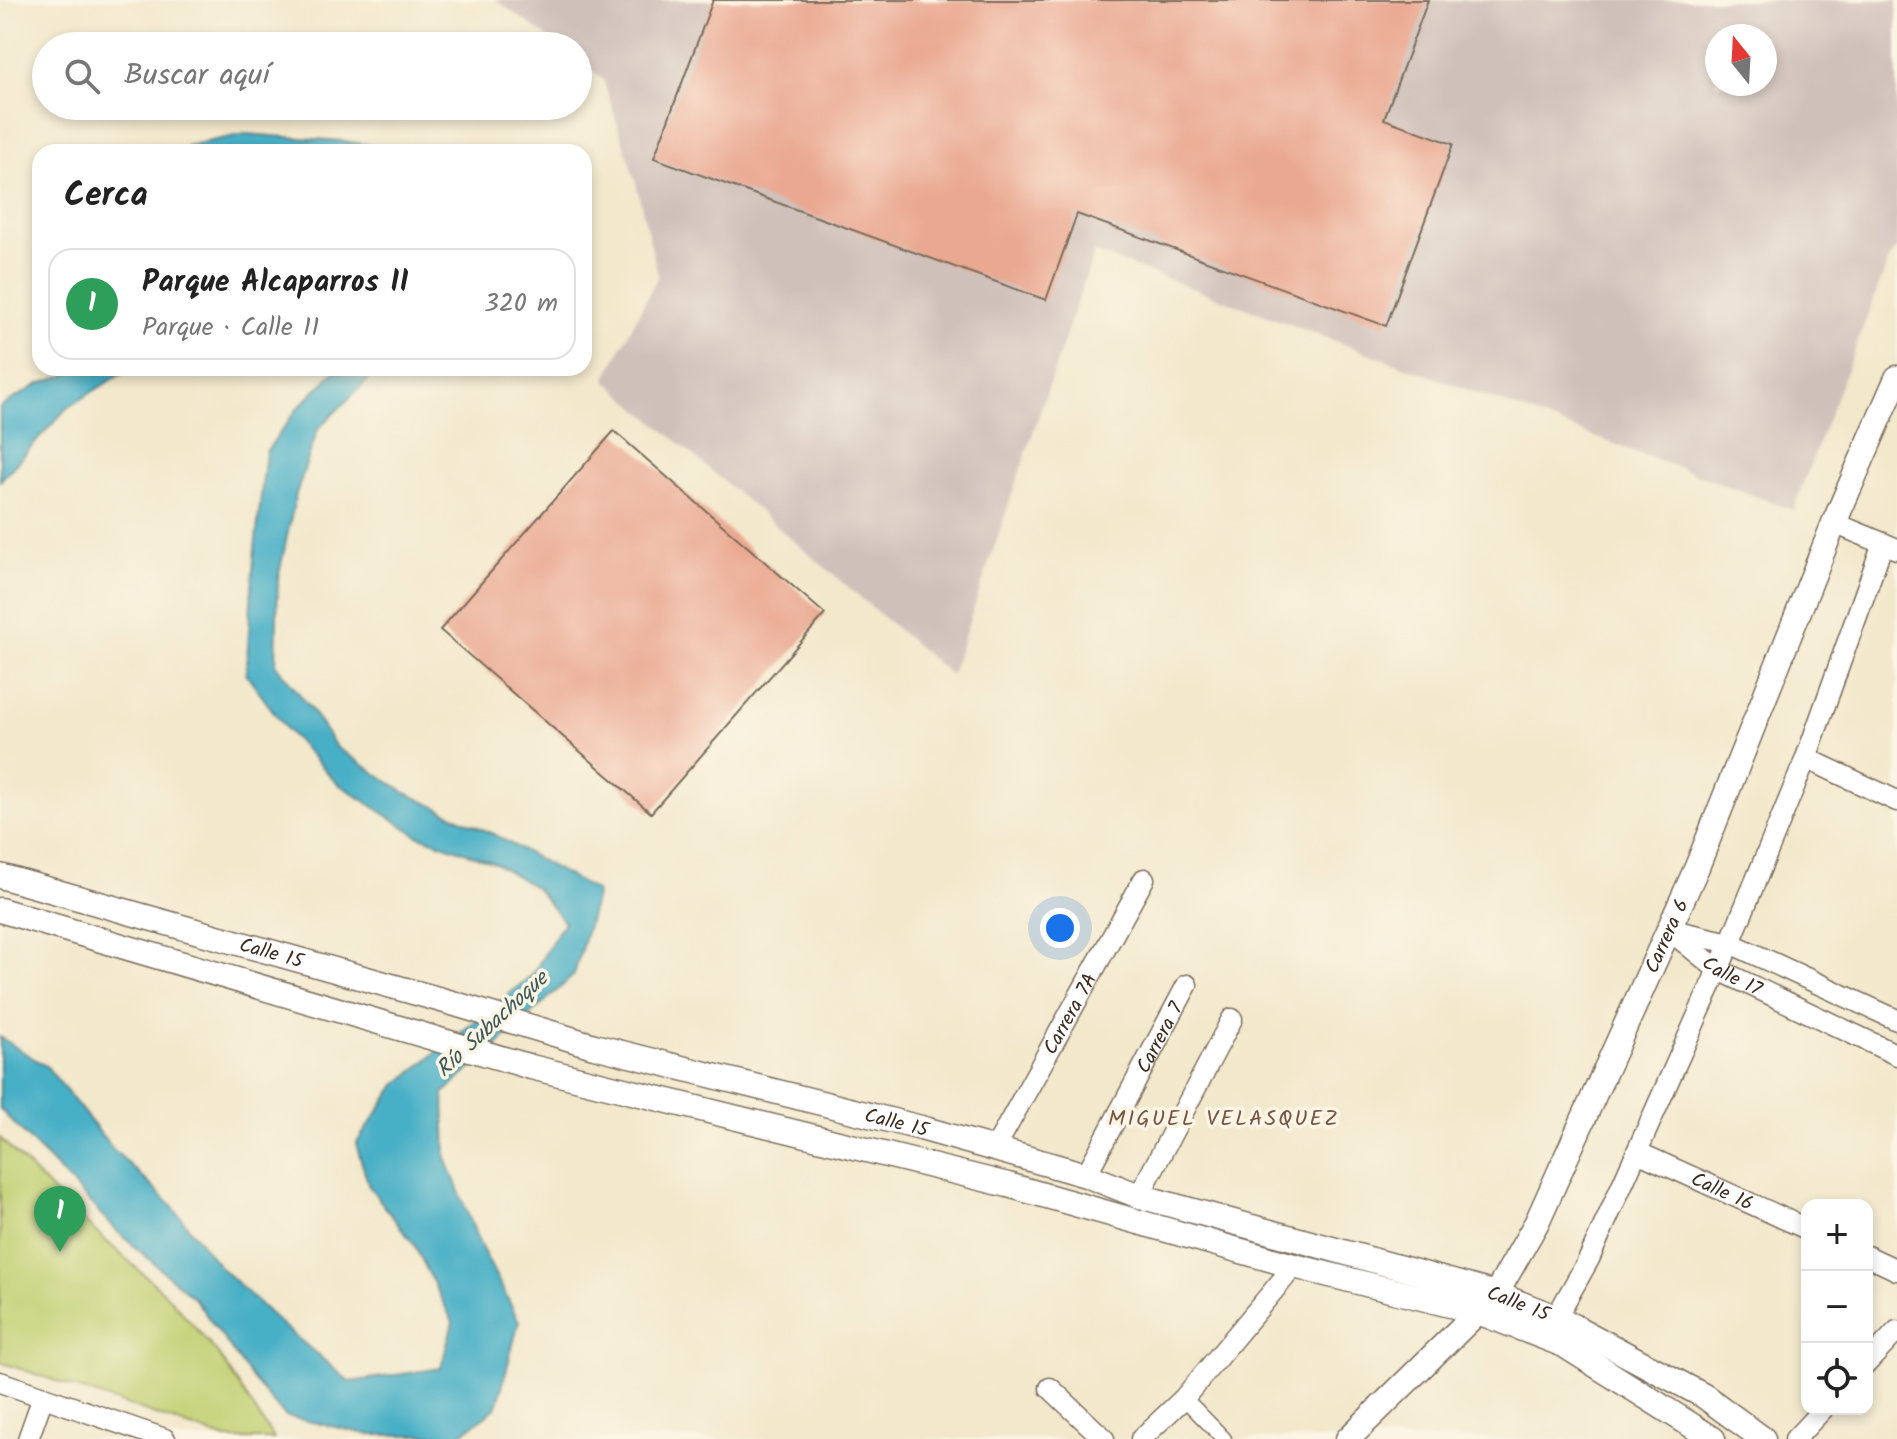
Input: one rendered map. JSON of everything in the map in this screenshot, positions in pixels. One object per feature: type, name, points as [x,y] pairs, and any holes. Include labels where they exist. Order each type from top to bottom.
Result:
[{"type":"street","name":"Carrera 6","points":[[1348,1439],[1496,1294],[1537,1222],[1703,852],[1834,523],[1897,378]]},
{"type":"street","points":[[1551,1328],[1589,1259],[1730,943],[1890,546],[1834,523]]},
{"type":"street","points":[[1806,758],[1897,801]]},
{"type":"street","name":"Calle 15","points":[[0,876],[594,1046],[921,1128],[1086,1175],[1139,1196],[1496,1294],[1551,1328],[1704,1396],[1763,1439]]},
{"type":"street","name":"Carrera 7A","points":[[994,1150],[1144,879]]},
{"type":"street","name":"Calle 15","points":[[0,910],[531,1067],[1008,1185],[1294,1266],[1551,1328],[1564,1345],[1699,1435]]},
{"type":"street","points":[[161,957],[175,925]]},
{"type":"street","name":"Calle 17","points":[[1668,929],[1730,943],[1897,1020]]},
{"type":"street","name":"Calle 17","points":[[1668,929],[1717,969],[1897,1055]]},
{"type":"street","name":"Carrera 7","points":[[1086,1175],[1187,985]]},
{"type":"street","points":[[1139,1196],[1232,1019]]},
{"type":"street","points":[[577,1079],[594,1046]]},
{"type":"street","name":"Calle 16","points":[[1637,1152],[1801,1226]]},
{"type":"street","points":[[1873,1259],[1897,1270]]},
{"type":"street","points":[[1141,1439],[1184,1398],[1294,1266]]},
{"type":"street","points":[[1873,1357],[1897,1331]]},
{"type":"street","points":[[0,1382],[142,1435],[165,1439]]},
{"type":"street","points":[[1050,1388],[1104,1439]]},
{"type":"street","points":[[28,1439],[43,1397]]},
{"type":"street","points":[[1184,1398],[1224,1439]]},
{"type":"street","points":[[1795,1439],[1817,1415]]},
{"type":"shaded area","points":[[496,0],[1897,0],[1897,247],[1888,262],[1793,510],[1094,252],[951,675],[605,380],[658,276],[636,183],[603,79],[592,71],[592,32],[541,32]]},
{"type":"green space","points":[[0,1138],[71,1210],[167,1295],[218,1354],[274,1439],[226,1439],[0,1362]]},
{"type":"water","points":[[245,134],[363,144],[196,144]]},
{"type":"water","points":[[63,376],[117,376],[67,408],[0,481],[0,407],[39,384]]},
{"type":"water","name":"Río Subachoque","points":[[330,376],[372,376],[318,429],[296,494],[278,579],[276,665],[309,706],[336,747],[406,793],[497,836],[597,892],[574,975],[444,1093],[446,1158],[480,1245],[519,1321],[497,1407],[460,1435],[371,1435],[285,1416],[254,1381],[194,1298],[120,1234],[0,1109],[0,1037],[47,1067],[112,1148],[170,1204],[220,1267],[350,1382],[441,1368],[453,1322],[415,1246],[369,1186],[356,1144],[396,1085],[532,975],[564,922],[537,889],[495,863],[417,835],[337,783],[287,730],[246,674],[254,557],[266,452],[298,408]]},
{"type":"building","points":[[713,0],[1428,0],[1384,119],[1453,144],[1386,326],[1077,214],[1046,300],[654,158]]},
{"type":"building","points":[[614,431],[825,614],[651,813],[440,630]]},
{"type":"place","name":"Parque Alcaparros II","points":[[60,1252]]},
{"type":"district","name":"MIGUEL VELASQUEZ","points":[[1224,1117]]}]
